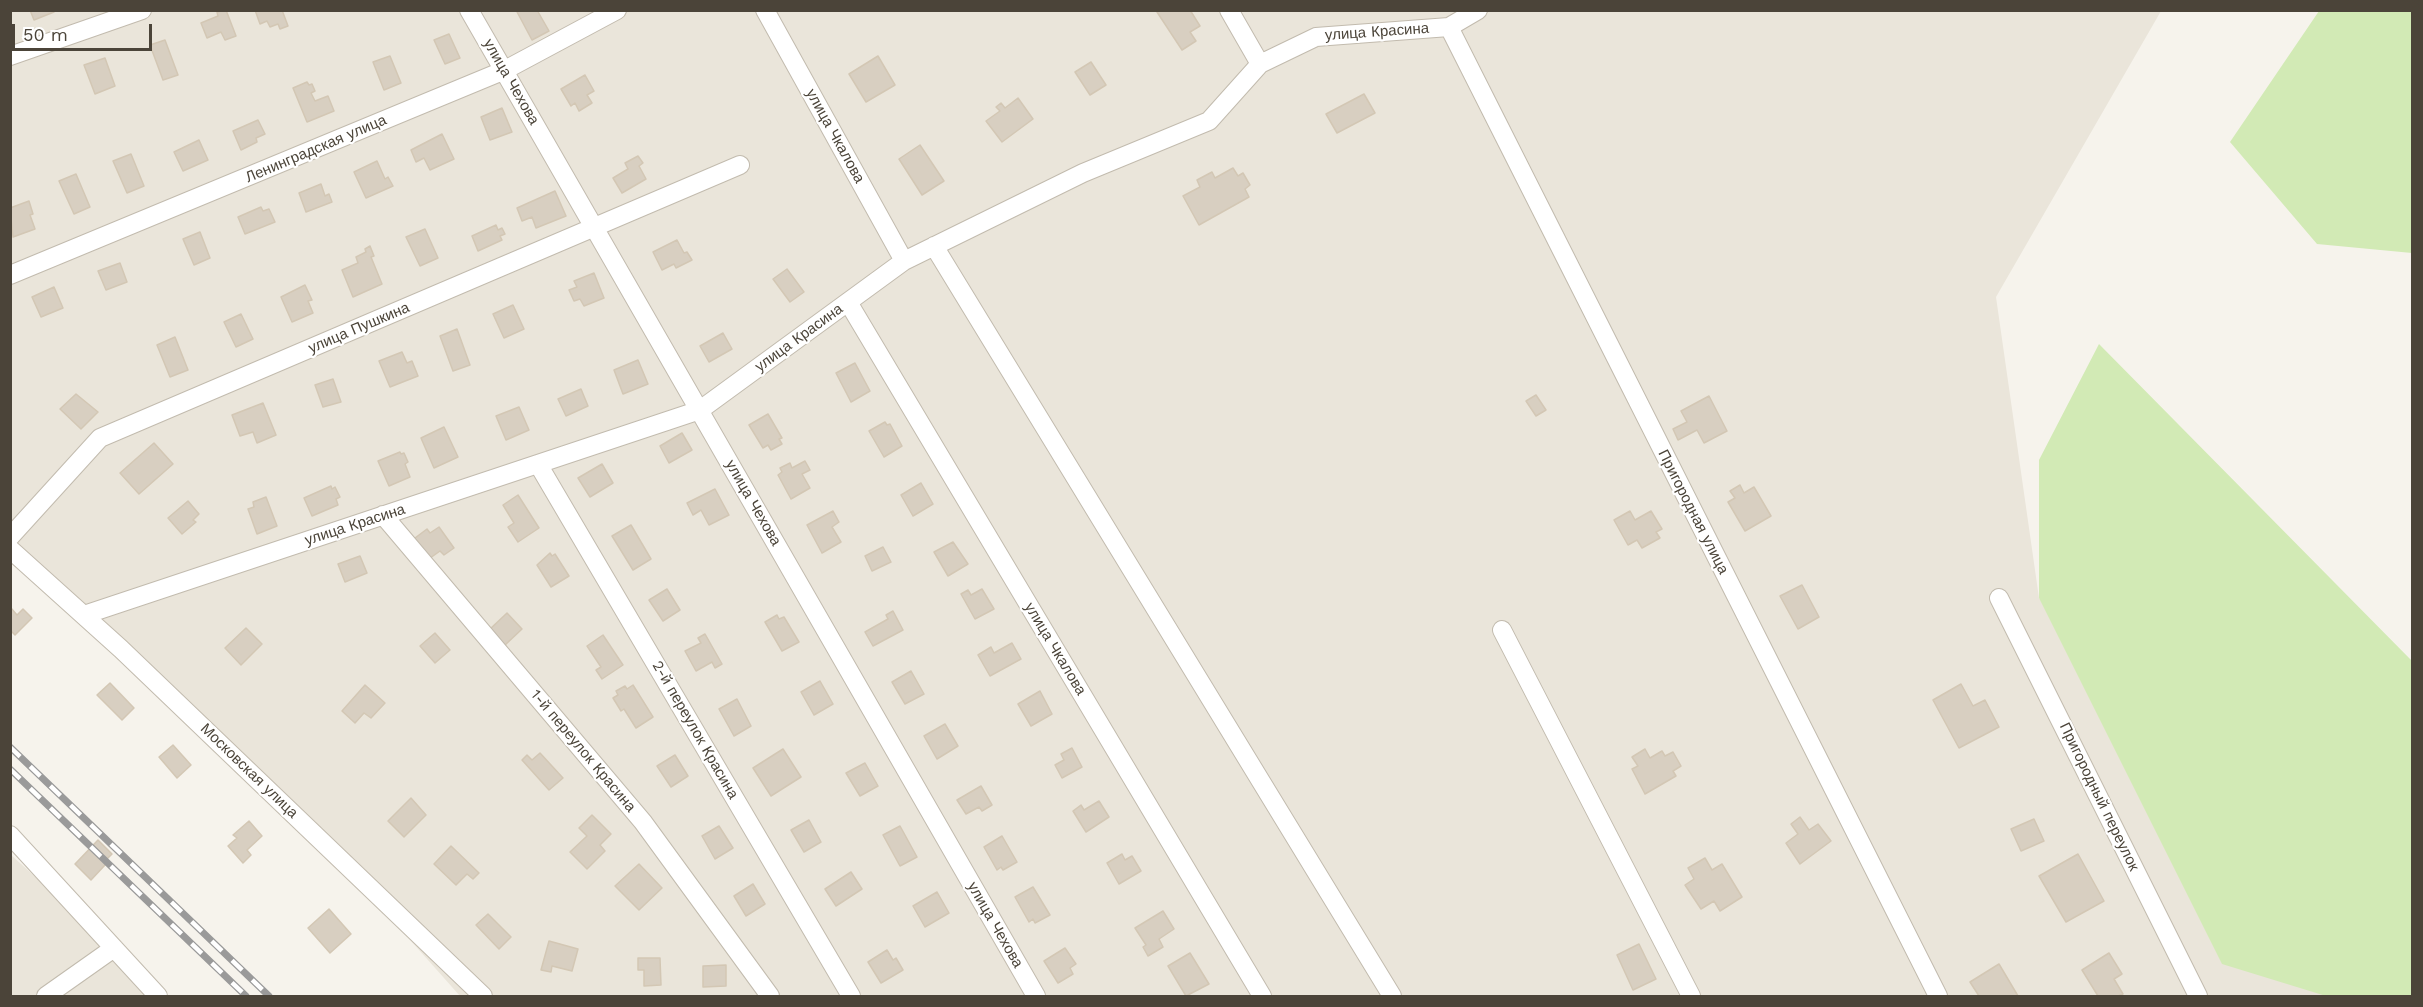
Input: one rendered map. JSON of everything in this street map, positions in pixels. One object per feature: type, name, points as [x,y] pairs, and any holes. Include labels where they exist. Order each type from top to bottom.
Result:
[{"type":"street","points":[[10,56],[142,10]]},
{"type":"street","name":"улица Чехова","points":[[469,10],[1036,996]]},
{"type":"street","name":"Ленинградская улица","points":[[10,275],[505,70],[617,10]]},
{"type":"street","name":"улица Чкалова","points":[[765,10],[904,261]]},
{"type":"street","points":[[1228,10],[1260,64]]},
{"type":"street","name":"улица Красина","points":[[84,615],[700,410],[904,261],[1083,173],[1209,121],[1260,64],[1316,37],[1449,27],[1478,10]]},
{"type":"street","name":"Пригородная улица","points":[[1449,27],[1938,996]]},
{"type":"street","name":"улица Пушкина","points":[[10,537],[100,438],[740,165]]},
{"type":"street","points":[[934,246],[1392,996]]},
{"type":"street","name":"улица Чкалова","points":[[848,302],[1262,996]]},
{"type":"street","name":"2-й переулок Красина","points":[[538,464],[851,996]]},
{"type":"street","name":"1-й переулок Красина","points":[[383,515],[643,822],[770,996]]},
{"type":"street","name":"Московская улица","points":[[10,549],[84,615],[483,996]]},
{"type":"street","name":"Пригородный переулок","points":[[1999,598],[2198,996]]},
{"type":"street","points":[[1502,630],[1691,996]]},
{"type":"street","points":[[10,835],[158,996]]},
{"type":"street","points":[[46,996],[114,948]]},
{"type":"shaded area","points":[[10,11],[2161,11],[1996,297],[2039,598],[2348,996],[460,996],[322,841],[11,548]]},
{"type":"shaded area","points":[[10,854],[114,948],[151,996],[11,996]]},
{"type":"green space","points":[[2319,11],[2412,11],[2412,253],[2317,244],[2230,142]]},
{"type":"green space","points":[[2099,344],[2412,661],[2412,996],[2326,996],[2222,964],[2039,598],[2039,460]]},
{"type":"building","points":[[30,10],[54,10],[54,12],[34,20]]},
{"type":"building","points":[[226,10],[236,36],[225,40],[221,32],[207,38],[201,23],[218,16],[217,12]]},
{"type":"building","points":[[255,10],[282,10],[288,26],[280,29],[278,24],[270,27],[267,21],[260,24]]},
{"type":"building","points":[[516,10],[537,10],[549,31],[532,40]]},
{"type":"building","points":[[1160,10],[1190,10],[1200,26],[1190,32],[1196,41],[1182,50],[1157,12]]},
{"type":"building","points":[[449,34],[460,58],[445,64],[434,40]]},
{"type":"building","points":[[165,40],[178,75],[163,80],[150,45]]},
{"type":"building","points":[[390,56],[401,83],[384,90],[373,62]]},
{"type":"building","points":[[878,56],[895,85],[866,102],[849,74]]},
{"type":"building","points":[[105,58],[115,86],[95,94],[84,65]]},
{"type":"building","points":[[1091,62],[1106,85],[1090,95],[1075,72]]},
{"type":"building","points":[[585,75],[594,91],[587,95],[592,103],[579,111],[575,103],[571,106],[561,89]]},
{"type":"building","points":[[307,82],[309,85],[312,84],[315,91],[311,93],[315,101],[328,96],[334,111],[307,122],[293,88]]},
{"type":"building","points":[[1364,94],[1375,113],[1337,133],[1326,114]]},
{"type":"building","points":[[1018,98],[1033,119],[1002,142],[986,121],[1000,111],[996,107],[1001,103],[1005,108]]},
{"type":"building","points":[[502,108],[512,132],[490,140],[481,117]]},
{"type":"building","points":[[258,120],[265,134],[256,138],[257,142],[241,150],[233,131]]},
{"type":"building","points":[[442,134],[454,159],[430,170],[424,158],[416,162],[411,150]]},
{"type":"building","points":[[199,140],[208,160],[183,171],[174,152]]},
{"type":"building","points":[[920,145],[944,181],[922,195],[899,159]]},
{"type":"building","points":[[131,154],[144,186],[127,193],[113,161]]},
{"type":"building","points":[[638,156],[643,163],[639,166],[646,179],[622,193],[613,178],[628,169],[625,163]]},
{"type":"building","points":[[377,161],[385,179],[388,177],[393,186],[366,198],[354,172]]},
{"type":"building","points":[[1233,168],[1238,176],[1243,173],[1250,185],[1245,189],[1249,197],[1199,225],[1183,196],[1200,187],[1197,180],[1212,172],[1215,178]]},
{"type":"building","points":[[76,174],[90,207],[74,214],[59,181]]},
{"type":"building","points":[[321,184],[325,196],[329,194],[332,202],[306,212],[299,193]]},
{"type":"building","points":[[555,191],[566,216],[536,228],[532,217],[522,221],[517,208]]},
{"type":"building","points":[[29,201],[33,214],[30,215],[35,229],[13,237],[10,208]]},
{"type":"building","points":[[261,207],[263,211],[269,209],[275,222],[245,234],[238,217]]},
{"type":"building","points":[[496,225],[498,230],[502,228],[505,234],[500,236],[502,240],[478,251],[472,236]]},
{"type":"building","points":[[425,229],[438,258],[420,266],[406,237]]},
{"type":"building","points":[[200,232],[210,258],[194,265],[183,239]]},
{"type":"building","points":[[677,240],[684,253],[687,252],[692,260],[676,268],[674,264],[662,270],[653,252]]},
{"type":"building","points":[[370,246],[374,256],[371,257],[382,284],[353,297],[342,270],[358,263],[356,257],[366,252],[365,249]]},
{"type":"building","points":[[120,263],[127,282],[106,290],[98,271]]},
{"type":"building","points":[[787,269],[804,292],[790,302],[773,279]]},
{"type":"building","points":[[594,273],[604,298],[584,306],[580,299],[574,301],[569,290],[577,287],[574,281]]},
{"type":"building","points":[[305,285],[312,300],[308,301],[313,313],[292,322],[281,297]]},
{"type":"building","points":[[54,287],[63,308],[41,317],[32,297]]},
{"type":"building","points":[[513,305],[524,329],[504,338],[493,314]]},
{"type":"building","points":[[241,314],[253,339],[236,347],[224,322]]},
{"type":"building","points":[[457,329],[470,365],[453,371],[440,336]]},
{"type":"building","points":[[723,333],[732,349],[709,362],[700,346]]},
{"type":"building","points":[[175,337],[188,370],[170,377],[157,345]]},
{"type":"building","points":[[402,352],[407,363],[412,361],[418,376],[390,387],[379,361]]},
{"type":"building","points":[[638,360],[648,384],[623,394],[614,370]]},
{"type":"building","points":[[855,363],[870,391],[851,402],[836,373]]},
{"type":"building","points":[[333,379],[341,402],[323,407],[315,385]]},
{"type":"building","points":[[581,389],[588,406],[566,416],[558,399]]},
{"type":"building","points":[[76,394],[98,412],[81,429],[60,409]]},
{"type":"building","points":[[1536,395],[1546,410],[1536,416],[1526,401]]},
{"type":"building","points":[[1709,396],[1727,431],[1704,443],[1697,430],[1678,440],[1673,429],[1687,422],[1681,411]]},
{"type":"building","points":[[263,403],[276,435],[257,443],[253,432],[240,436],[232,415]]},
{"type":"building","points":[[519,407],[529,430],[506,440],[496,416]]},
{"type":"building","points":[[768,414],[782,438],[779,439],[782,444],[771,450],[768,445],[763,448],[749,425]]},
{"type":"building","points":[[885,422],[887,425],[890,424],[902,446],[884,457],[869,431]]},
{"type":"building","points":[[444,427],[458,457],[434,468],[421,438]]},
{"type":"building","points":[[682,433],[692,450],[669,463],[660,446]]},
{"type":"building","points":[[154,443],[173,464],[139,494],[120,473]]},
{"type":"building","points":[[400,452],[404,453],[408,462],[405,464],[410,477],[389,486],[378,461]]},
{"type":"building","points":[[805,461],[810,470],[802,474],[810,488],[791,499],[778,475],[782,472],[780,468],[790,463],[792,468]]},
{"type":"building","points":[[602,464],[613,483],[590,497],[578,478]]},
{"type":"building","points":[[921,483],[933,504],[913,516],[901,495]]},
{"type":"building","points":[[1740,485],[1744,493],[1754,487],[1771,516],[1745,531],[1728,502],[1735,498],[1730,491]]},
{"type":"building","points":[[331,486],[332,489],[335,487],[340,497],[336,499],[338,505],[312,516],[304,498]]},
{"type":"building","points":[[715,489],[729,515],[709,525],[701,510],[693,515],[687,503]]},
{"type":"building","points":[[518,495],[539,528],[518,542],[508,527],[514,523],[503,505]]},
{"type":"building","points":[[266,497],[277,526],[257,534],[248,509],[254,507],[253,502]]},
{"type":"building","points":[[188,501],[199,514],[193,520],[196,522],[182,534],[168,518]]},
{"type":"building","points":[[833,511],[839,522],[832,527],[841,542],[822,553],[807,525]]},
{"type":"building","points":[[1630,511],[1635,520],[1651,511],[1662,529],[1656,532],[1660,538],[1642,548],[1637,540],[1628,545],[1614,520]]},
{"type":"building","points":[[631,525],[651,559],[633,570],[612,536]]},
{"type":"building","points":[[439,527],[454,548],[444,555],[440,551],[426,561],[411,541],[427,529],[430,533]]},
{"type":"building","points":[[953,542],[968,564],[948,576],[934,552]]},
{"type":"building","points":[[883,547],[891,562],[872,571],[865,556]]},
{"type":"building","points":[[550,553],[552,556],[555,554],[569,576],[551,587],[537,565]]},
{"type":"building","points":[[360,556],[367,573],[345,582],[338,564]]},
{"type":"building","points":[[1802,585],[1819,617],[1798,629],[1780,596]]},
{"type":"building","points":[[667,589],[680,610],[663,621],[649,600]]},
{"type":"building","points":[[982,589],[994,609],[975,619],[961,594],[968,590],[971,595]]},
{"type":"building","points":[[11,608],[17,615],[23,609],[32,618],[15,635],[10,630]]},
{"type":"building","points":[[893,611],[903,630],[873,646],[865,632],[888,619],[886,615]]},
{"type":"building","points":[[507,613],[522,629],[504,646],[489,630]]},
{"type":"building","points":[[777,615],[779,619],[784,617],[799,642],[782,651],[765,622]]},
{"type":"building","points":[[246,628],[262,644],[241,665],[225,648]]},
{"type":"building","points":[[435,633],[450,650],[435,663],[420,646]]},
{"type":"building","points":[[705,634],[722,664],[715,668],[712,662],[696,671],[685,651],[701,643],[698,638]]},
{"type":"building","points":[[603,635],[623,665],[602,679],[596,670],[601,667],[587,646]]},
{"type":"building","points":[[1012,643],[1021,659],[990,676],[978,655],[991,647],[994,653]]},
{"type":"building","points":[[911,671],[924,694],[905,704],[892,682]]},
{"type":"building","points":[[820,681],[833,704],[814,715],[801,692]]},
{"type":"building","points":[[110,683],[134,708],[122,720],[97,695]]},
{"type":"building","points":[[1961,684],[1973,706],[1985,700],[1999,727],[1959,748],[1933,700]]},
{"type":"building","points":[[365,685],[385,703],[371,718],[364,713],[355,723],[342,711]]},
{"type":"building","points":[[633,685],[653,717],[636,728],[624,709],[621,711],[613,698],[618,695],[616,691]]},
{"type":"building","points":[[1040,691],[1052,714],[1031,726],[1018,704]]},
{"type":"building","points":[[737,699],[751,726],[734,736],[719,709]]},
{"type":"building","points":[[945,724],[958,746],[937,759],[924,736]]},
{"type":"building","points":[[173,745],[191,765],[177,778],[159,757]]},
{"type":"building","points":[[1072,748],[1082,767],[1062,778],[1055,765],[1064,760],[1061,754]]},
{"type":"building","points":[[783,749],[801,777],[771,796],[753,768]]},
{"type":"building","points":[[1645,749],[1650,758],[1662,751],[1665,756],[1673,752],[1681,766],[1673,771],[1676,776],[1645,794],[1632,769],[1638,766],[1632,757]]},
{"type":"building","points":[[540,753],[563,778],[549,790],[522,760],[527,755],[532,760]]},
{"type":"building","points":[[675,755],[688,776],[671,787],[657,766]]},
{"type":"building","points":[[865,763],[878,786],[860,796],[846,773]]},
{"type":"building","points":[[981,786],[992,805],[982,811],[979,807],[966,814],[957,800]]},
{"type":"building","points":[[411,798],[426,815],[404,837],[388,821]]},
{"type":"building","points":[[1099,801],[1109,817],[1086,832],[1073,811],[1081,805],[1084,810]]},
{"type":"building","points":[[592,815],[611,834],[600,845],[605,851],[587,869],[570,852],[587,836],[579,828]]},
{"type":"building","points":[[1800,817],[1809,830],[1818,824],[1831,841],[1800,864],[1786,843],[1798,834],[1791,824]]},
{"type":"building","points":[[2034,819],[2044,841],[2021,851],[2011,829]]},
{"type":"building","points":[[809,820],[821,842],[804,852],[791,830]]},
{"type":"building","points":[[249,821],[262,836],[247,850],[251,855],[243,863],[228,846],[237,838],[233,835]]},
{"type":"building","points":[[719,826],[733,848],[715,859],[702,836]]},
{"type":"building","points":[[900,826],[917,857],[900,866],[883,835]]},
{"type":"building","points":[[1002,836],[1017,862],[1003,870],[1001,867],[997,870],[984,847]]},
{"type":"building","points":[[98,840],[112,854],[91,880],[75,864]]},
{"type":"building","points":[[451,846],[479,873],[473,879],[467,874],[456,885],[434,864]]},
{"type":"building","points":[[1122,854],[1125,860],[1132,856],[1141,871],[1119,884],[1107,863]]},
{"type":"building","points":[[2078,854],[2104,901],[2066,922],[2039,876]]},
{"type":"building","points":[[1705,858],[1712,870],[1722,864],[1742,897],[1720,911],[1714,901],[1701,909],[1685,885],[1694,879],[1688,868]]},
{"type":"building","points":[[639,864],[662,888],[639,910],[615,886]]},
{"type":"building","points":[[851,872],[862,889],[836,906],[825,889]]},
{"type":"building","points":[[753,884],[765,904],[746,916],[734,896]]},
{"type":"building","points":[[1033,887],[1050,915],[1035,923],[1033,919],[1029,922],[1015,897]]},
{"type":"building","points":[[937,892],[949,913],[925,927],[913,906]]},
{"type":"building","points":[[329,909],[351,934],[330,953],[308,928]]},
{"type":"building","points":[[1163,911],[1174,929],[1159,939],[1163,947],[1148,956],[1143,947],[1146,945],[1135,928]]},
{"type":"building","points":[[488,914],[511,937],[499,949],[476,925]]},
{"type":"building","points":[[549,941],[578,949],[572,971],[552,966],[551,972],[541,970]]},
{"type":"building","points":[[1639,944],[1656,979],[1633,990],[1617,955]]},
{"type":"building","points":[[1065,948],[1076,964],[1070,968],[1073,974],[1058,983],[1044,961]]},
{"type":"building","points":[[887,950],[893,960],[896,958],[903,970],[881,983],[868,962]]},
{"type":"building","points":[[1190,953],[1209,984],[1186,996],[1168,966]]},
{"type":"building","points":[[2109,953],[2122,974],[2114,979],[2123,994],[2098,996],[2082,970]]},
{"type":"building","points":[[638,958],[660,958],[661,985],[644,986],[644,970],[638,970]]},
{"type":"building","points":[[1999,964],[2018,996],[1979,996],[1970,982]]},
{"type":"building","points":[[726,965],[726,986],[703,987],[703,966]]},
{"type":"railway","points":[[10,747],[269,996]]},
{"type":"railway","points":[[10,769],[246,996]]}]
